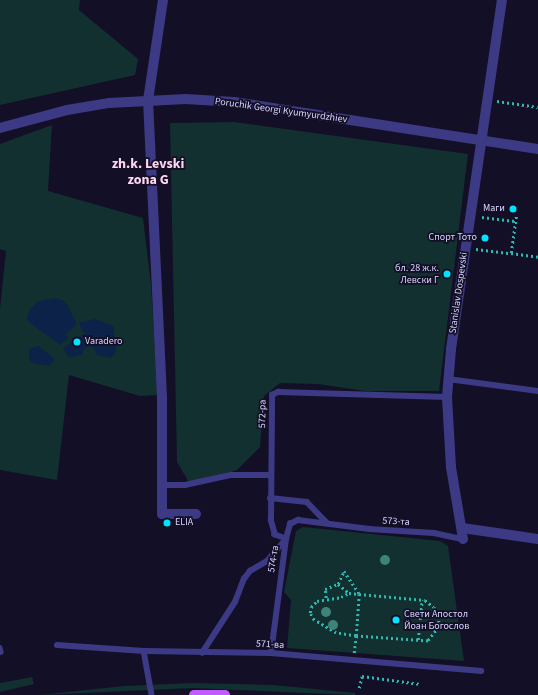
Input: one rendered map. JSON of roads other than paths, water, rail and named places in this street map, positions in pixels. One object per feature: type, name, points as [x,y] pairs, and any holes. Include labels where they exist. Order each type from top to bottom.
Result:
[{"type":"main road","points":[[194,695],[225,695]]},
{"type":"street","points":[[163,0],[148,100],[162,399],[162,514],[196,514]]},
{"type":"street","name":"Stanislav Dospevski","points":[[464,539],[451,467],[447,397],[448,379],[470,215],[502,0]]},
{"type":"street","name":"Poruchik Georgi Kyumyurdzhiev","points":[[0,128],[67,110],[148,100],[234,102],[538,149]]},
{"type":"street","points":[[462,528],[538,539]]},
{"type":"lane","points":[[448,379],[538,390]]},
{"type":"lane","name":"572-ра","points":[[271,475],[272,395],[275,393],[447,397]]},
{"type":"lane","points":[[162,485],[185,485],[231,475],[271,475]]},
{"type":"lane","name":"574-та","points":[[271,475],[271,521],[275,535],[286,539],[271,653]]},
{"type":"lane","points":[[270,498],[307,502],[327,523]]},
{"type":"lane","name":"573-та","points":[[286,539],[290,524],[298,520],[369,529],[434,533],[464,539]]},
{"type":"lane","points":[[202,653],[235,602],[250,571],[267,561],[286,539]]},
{"type":"lane","name":"571-ва","points":[[57,645],[144,651],[271,653],[354,661],[481,670]]},
{"type":"lane","points":[[144,651],[152,695]]},
{"type":"water","points":[[56,298],[65,301],[76,322],[75,326],[66,334],[68,339],[60,345],[29,322],[27,318],[30,309],[38,301]]},
{"type":"water","points":[[95,319],[114,326],[114,337],[117,340],[115,354],[111,358],[97,355],[94,348],[89,346],[84,349],[82,355],[69,357],[63,348],[84,334],[79,323]]},
{"type":"water","points":[[39,346],[54,359],[50,366],[32,363],[29,359],[29,349]]},
{"type":"place","name":"Маги","points":[[513,209]]},
{"type":"place","name":"Спорт Тото","points":[[485,238]]},
{"type":"place","name":"бл. 28 ж.к. Левски Г","points":[[447,274]]},
{"type":"place","name":"Varadero","points":[[77,342]]},
{"type":"place","name":"ELIA","points":[[167,523]]},
{"type":"place","name":"Свети Апостол Йоан Богослов","points":[[396,620]]},
{"type":"district","name":"zh.k. Levski zona G","points":[[148,172]]}]
